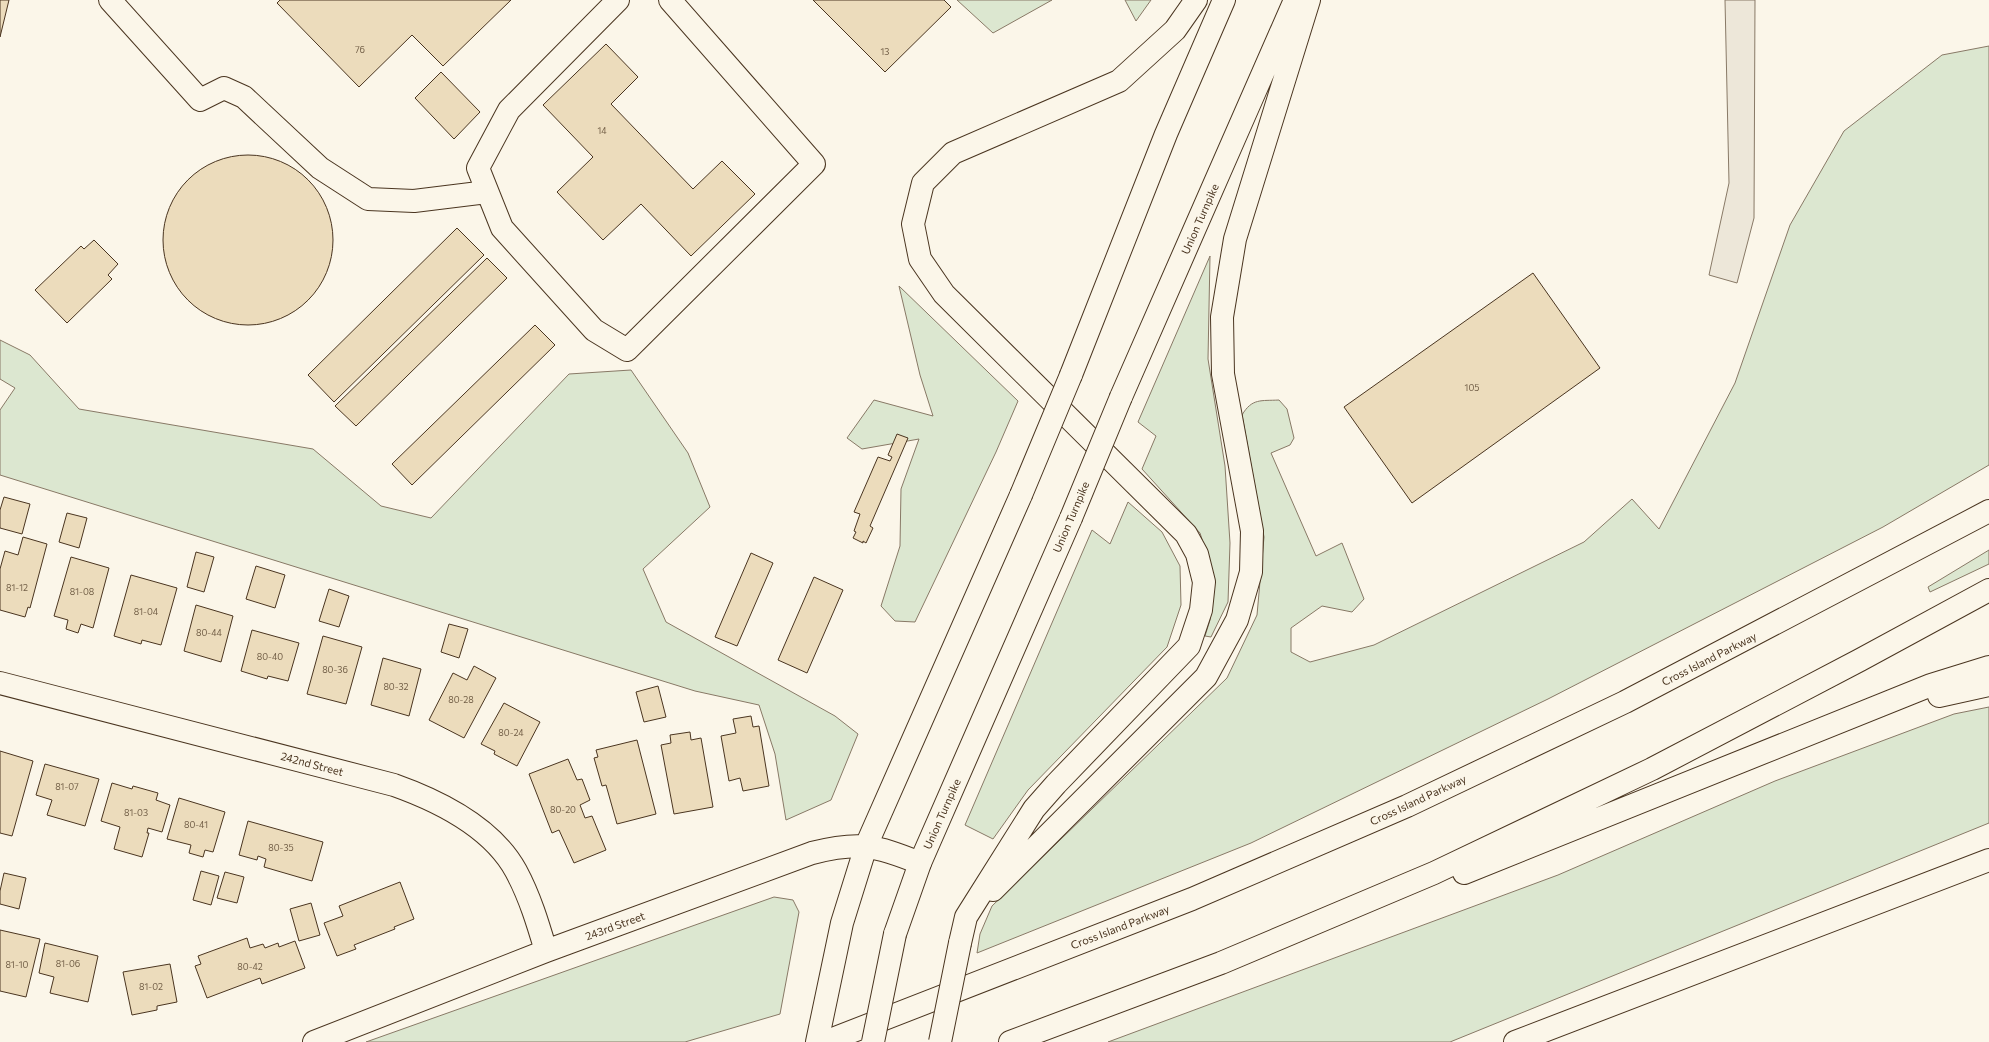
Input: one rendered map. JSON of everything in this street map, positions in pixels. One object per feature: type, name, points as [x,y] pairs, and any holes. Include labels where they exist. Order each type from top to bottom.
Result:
[{"type":"main road","points":[[110,0],[200,100],[224,88],[244,97],[320,168],[368,199],[414,201],[487,192]]},
{"type":"main road","points":[[618,0],[509,110],[478,168],[502,228],[594,330],[627,350],[814,164],[670,0]]},
{"type":"main road","points":[[940,1042],[966,917],[1034,809],[1056,784],[1190,646],[1201,610],[1204,582],[1197,554],[1186,534],[944,294],[920,259],[913,224],[923,184],[953,153],[1119,81],[1175,30],[1196,0]]},
{"type":"main road","points":[[817,1042],[842,923],[866,846],[1021,495],[1071,375],[1166,134],[1224,0]]},
{"type":"main road","name":"Union Turnpike","points":[[873,1042],[895,934],[920,863],[1121,397],[1295,0]]},
{"type":"main road","points":[[966,917],[1206,677],[1237,620],[1250,572],[1252,530],[1223,374],[1222,317],[1235,239],[1309,0]]},
{"type":"main road","points":[[1838,592],[1989,498]]},
{"type":"main road","name":"Cross Island Parkway","points":[[825,1042],[1192,899],[1407,806],[1625,702],[1838,592],[1989,511]]},
{"type":"main road","points":[[1221,963],[1434,873],[1652,769],[1860,660],[1989,590]]},
{"type":"main road","points":[[1010,1042],[1484,866],[1931,685],[1989,667]]},
{"type":"main road","name":"242nd Street","points":[[0,683],[394,785],[439,804],[481,832],[500,850],[515,870],[528,894],[546,952]]},
{"type":"main road","points":[[1725,768],[1932,698],[1989,685]]},
{"type":"main road","name":"243rd Street","points":[[314,1042],[546,952],[812,853],[842,846],[856,845],[882,848],[920,863]]},
{"type":"main road","points":[[1515,1042],[1989,860]]},
{"type":"green space","points":[[957,0],[1052,0],[993,33]]},
{"type":"green space","points":[[1125,0],[1151,0],[1136,21]]},
{"type":"green space","points":[[1989,46],[1989,465],[1883,527],[1548,699],[1251,843],[977,953],[980,934],[992,906],[1227,678],[1257,615],[1264,537],[1242,415],[1249,406],[1253,403],[1262,401],[1279,400],[1287,409],[1294,438],[1290,445],[1271,453],[1316,556],[1342,543],[1364,599],[1352,612],[1322,606],[1291,628],[1291,652],[1310,662],[1374,645],[1584,542],[1632,499],[1659,529],[1735,383],[1790,225],[1844,131],[1942,55]]},
{"type":"green space","points":[[1210,256],[1208,359],[1225,466],[1230,543],[1228,602],[1211,637],[1205,636],[1210,620],[1214,577],[1200,533],[1142,469],[1156,436],[1138,422]]},
{"type":"green space","points":[[899,286],[1018,401],[996,452],[915,622],[895,621],[881,606],[900,546],[901,489],[919,439],[862,449],[847,438],[874,400],[933,416],[920,375]]},
{"type":"green space","points":[[0,340],[30,355],[79,409],[313,449],[381,506],[431,518],[569,374],[631,370],[688,453],[710,507],[643,569],[666,622],[835,716],[858,734],[831,800],[786,820],[775,754],[759,705],[695,691],[0,475],[0,410],[15,388],[0,379]]},
{"type":"green space","points":[[1128,502],[1162,532],[1180,566],[1181,605],[1167,647],[1028,790],[993,839],[965,825],[1092,530],[1110,544]]},
{"type":"green space","points":[[1989,550],[1989,564],[1930,592],[1928,587]]},
{"type":"green space","points":[[1989,707],[1989,823],[1450,1042],[1108,1042],[1558,875],[1775,781],[1954,714]]},
{"type":"green space","points":[[774,897],[793,900],[799,912],[780,1014],[685,1042],[366,1042]]},
{"type":"shaded area","points":[[1725,0],[1755,0],[1754,218],[1737,283],[1709,275],[1729,183]]},
{"type":"building","points":[[0,0],[9,0],[0,37]]},
{"type":"building","points":[[280,0],[511,0],[443,66],[412,35],[359,87],[277,3]]},
{"type":"building","points":[[813,0],[944,0],[951,7],[885,72]]},
{"type":"building","points":[[606,44],[638,77],[611,104],[693,189],[722,161],[755,194],[691,256],[641,204],[603,240],[557,192],[593,157],[543,105]]},
{"type":"building","points":[[441,72],[480,112],[454,139],[415,98]]},
{"type":"building","points":[[256,155],[281,161],[302,174],[314,186],[327,207],[332,223],[332,257],[327,273],[314,294],[302,306],[281,319],[265,324],[240,325],[215,319],[194,306],[182,294],[169,273],[164,257],[163,232],[169,207],[182,186],[194,174],[215,161],[231,156]]},
{"type":"building","points":[[457,228],[484,255],[334,402],[308,375]]},
{"type":"building","points":[[94,240],[118,264],[108,275],[112,279],[67,323],[35,290],[81,246],[84,249]]},
{"type":"building","points":[[487,258],[507,278],[356,426],[335,406]]},
{"type":"building","points":[[1533,273],[1600,368],[1412,503],[1344,407]]},
{"type":"building","points":[[535,325],[555,345],[412,485],[392,464]]},
{"type":"building","points":[[897,434],[908,438],[870,526],[873,528],[866,543],[863,541],[863,543],[853,538],[860,514],[854,512],[878,457],[890,461],[892,457],[888,455]]},
{"type":"building","points":[[4,497],[30,504],[22,534],[0,528],[0,510]]},
{"type":"building","points":[[67,513],[87,518],[79,548],[59,542]]},
{"type":"building","points":[[23,537],[47,544],[30,608],[28,607],[25,617],[0,610],[0,569],[5,551],[18,555]]},
{"type":"building","points":[[196,552],[214,557],[204,592],[187,587]]},
{"type":"building","points":[[751,553],[773,563],[737,646],[715,637]]},
{"type":"building","points":[[71,557],[109,568],[93,628],[81,624],[78,633],[66,629],[68,620],[54,616]]},
{"type":"building","points":[[256,566],[285,575],[275,608],[246,599]]},
{"type":"building","points":[[131,575],[177,588],[161,645],[142,640],[141,644],[114,636]]},
{"type":"building","points":[[814,577],[843,590],[807,673],[778,660]]},
{"type":"building","points":[[329,589],[349,596],[339,627],[319,621]]},
{"type":"building","points":[[196,605],[233,616],[221,662],[184,651]]},
{"type":"building","points":[[449,624],[468,629],[459,658],[441,652]]},
{"type":"building","points":[[252,630],[299,643],[288,681],[268,676],[267,679],[241,671]]},
{"type":"building","points":[[323,636],[362,647],[346,704],[307,694]]},
{"type":"building","points":[[383,658],[421,669],[409,716],[371,705]]},
{"type":"building","points":[[474,666],[496,678],[464,738],[429,720],[453,673],[467,680]]},
{"type":"building","points":[[658,686],[666,717],[644,722],[636,692]]},
{"type":"building","points":[[504,703],[540,722],[517,766],[494,754],[495,751],[481,744]]},
{"type":"building","points":[[751,716],[753,727],[759,726],[769,786],[743,791],[740,778],[729,781],[721,736],[736,733],[733,719]]},
{"type":"building","points":[[690,732],[691,740],[701,738],[713,807],[674,814],[661,745],[671,743],[670,735]]},
{"type":"building","points":[[637,740],[656,814],[617,824],[606,785],[602,786],[594,758],[598,757],[596,750]]},
{"type":"building","points":[[0,751],[33,761],[12,836],[0,833]]},
{"type":"building","points":[[568,759],[577,780],[582,779],[590,800],[580,805],[585,818],[592,816],[606,850],[574,863],[559,830],[552,833],[529,774]]},
{"type":"building","points":[[45,764],[99,779],[85,826],[47,815],[52,800],[36,795]]},
{"type":"building","points":[[112,783],[132,789],[133,786],[158,793],[156,800],[170,805],[162,832],[148,828],[147,833],[149,833],[142,857],[114,849],[120,827],[101,821]]},
{"type":"building","points":[[179,798],[225,812],[213,852],[205,850],[203,857],[189,853],[191,845],[167,839]]},
{"type":"building","points":[[248,821],[323,842],[312,881],[264,867],[266,859],[258,856],[257,860],[239,855]]},
{"type":"building","points":[[201,871],[219,876],[211,905],[193,900]]},
{"type":"building","points":[[225,872],[244,877],[237,903],[217,898]]},
{"type":"building","points":[[4,873],[26,878],[19,909],[0,904],[0,891]]},
{"type":"building","points":[[400,882],[414,919],[394,927],[395,929],[354,945],[356,949],[337,956],[324,923],[343,916],[339,906]]},
{"type":"building","points":[[311,903],[320,935],[299,941],[290,909]]},
{"type":"building","points":[[0,930],[40,939],[26,997],[0,991]]},
{"type":"building","points":[[247,938],[250,948],[263,944],[265,948],[278,943],[279,947],[295,941],[305,968],[262,984],[260,978],[207,998],[195,966],[201,964],[198,956]]},
{"type":"building","points":[[45,943],[98,956],[88,1002],[50,993],[54,977],[39,973]]},
{"type":"building","points":[[170,964],[177,1002],[157,1006],[157,1010],[132,1015],[123,972]]}]
